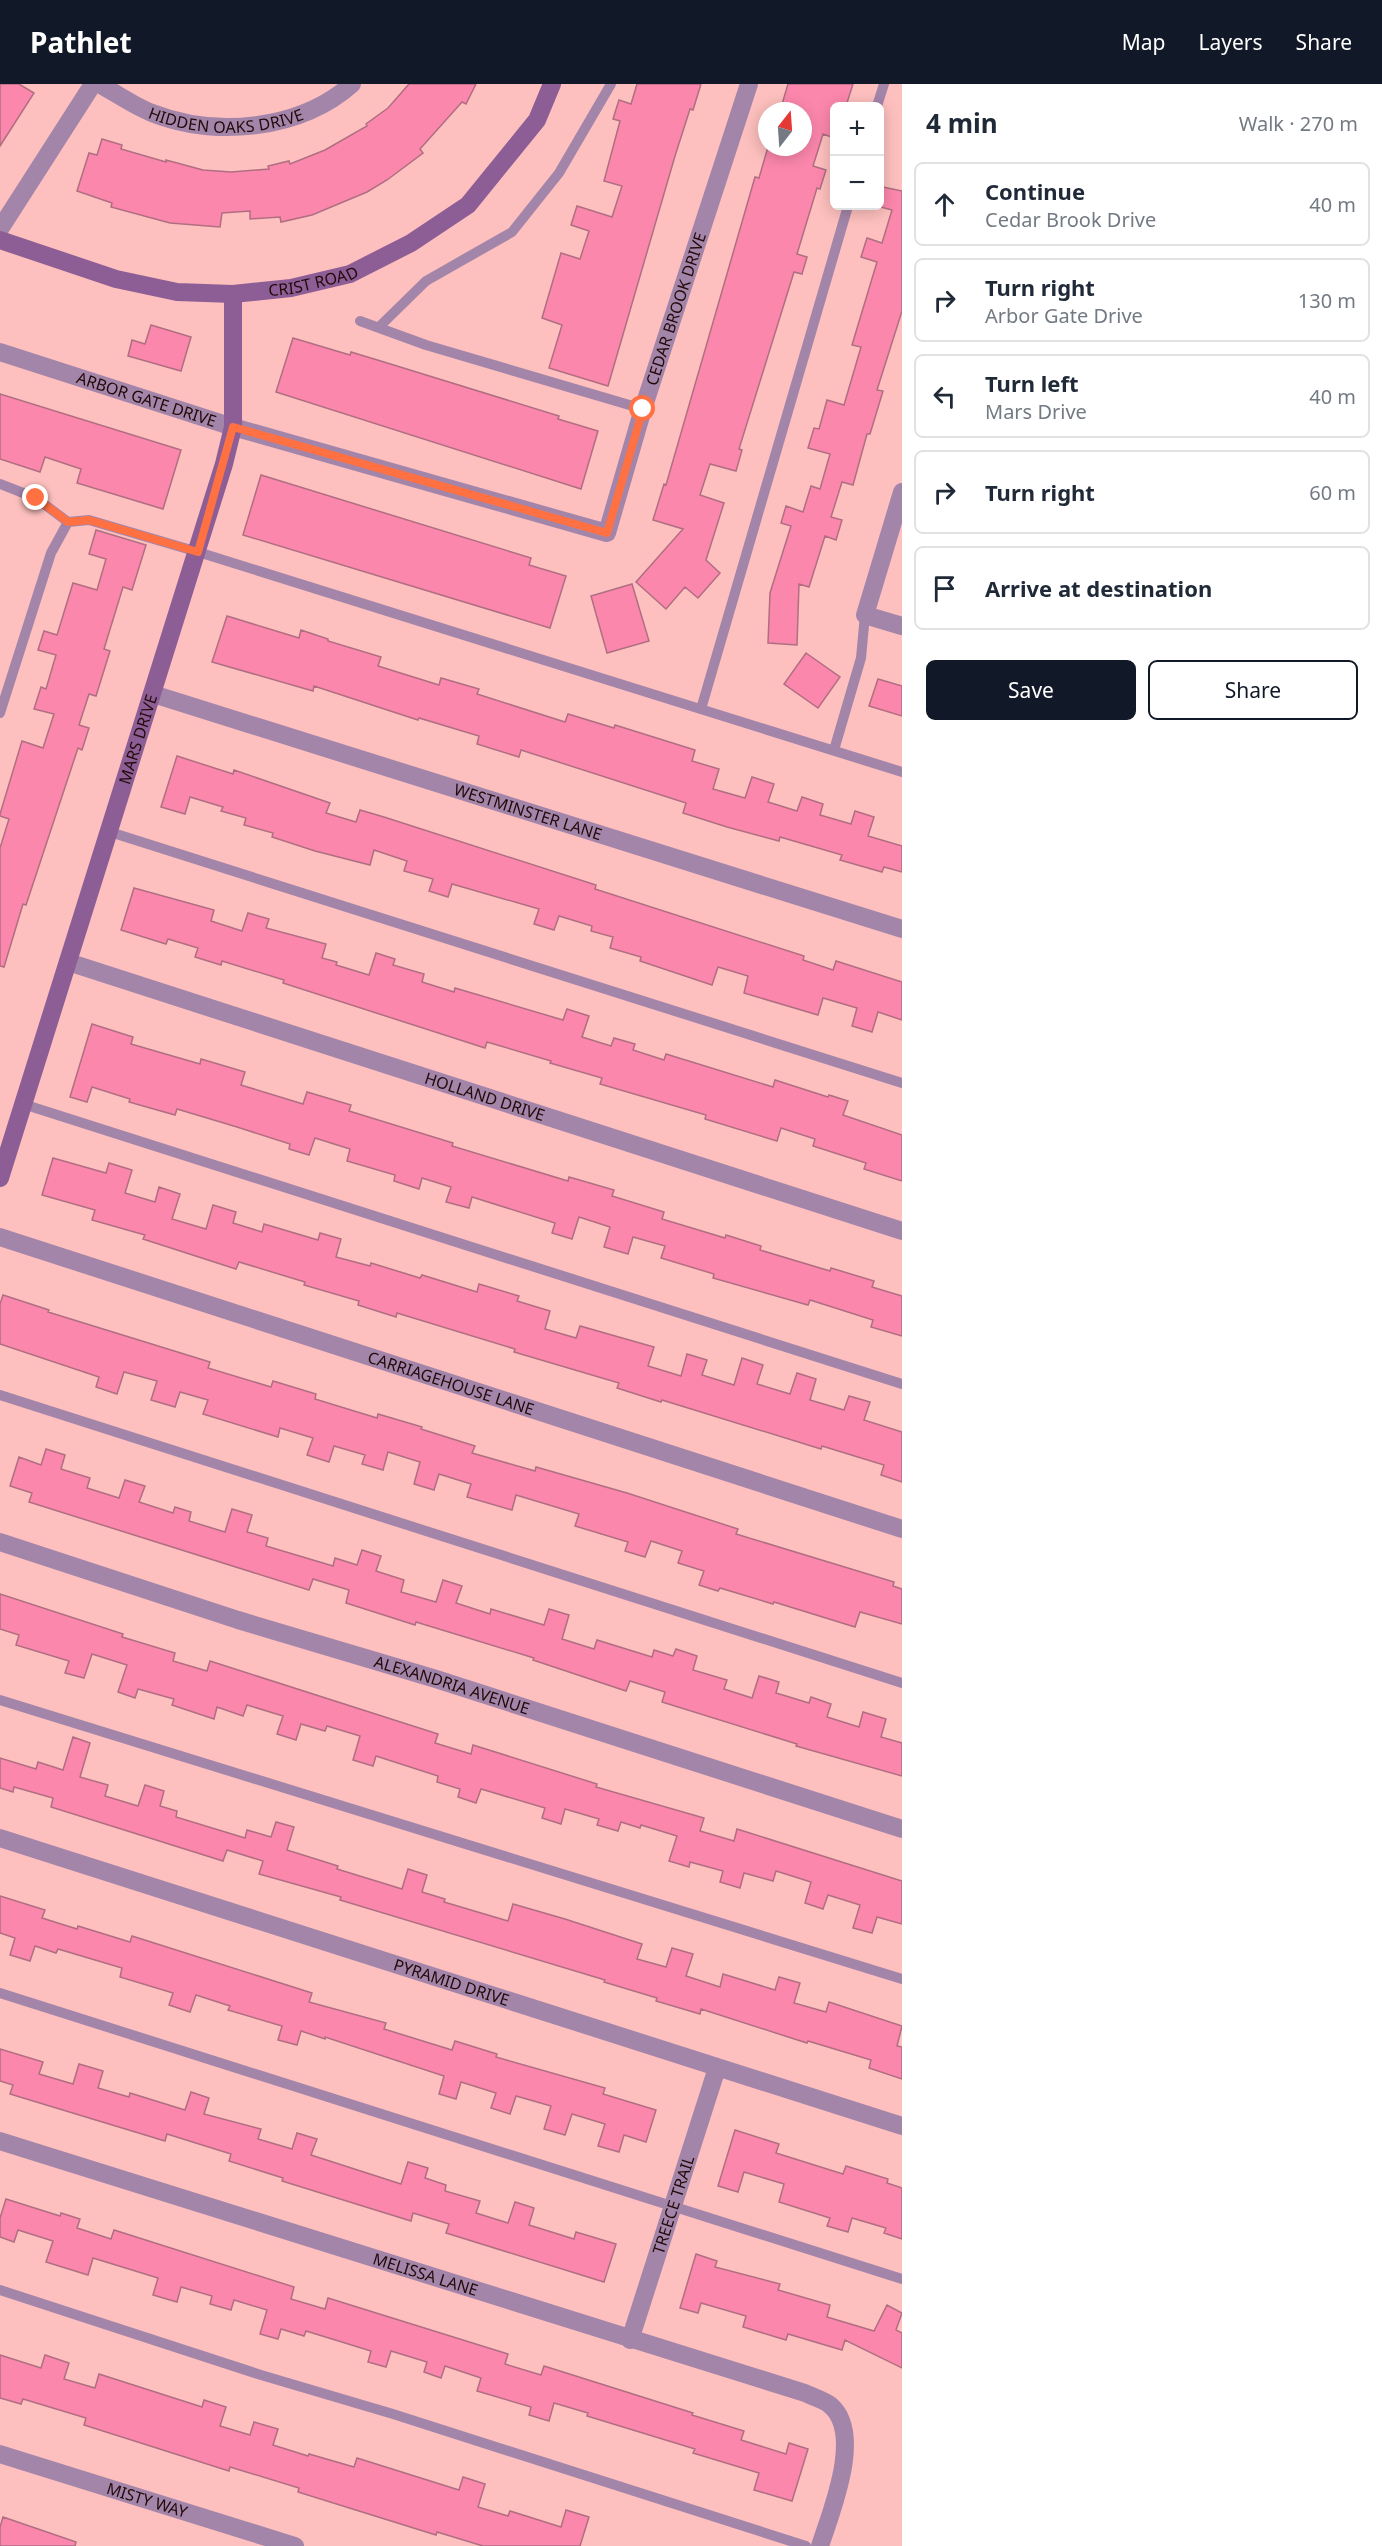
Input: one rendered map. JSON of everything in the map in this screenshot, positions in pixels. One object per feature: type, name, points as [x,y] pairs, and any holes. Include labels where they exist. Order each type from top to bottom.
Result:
[{"type":"street","points":[[0,229],[93,84]]},
{"type":"street","name":"HIDDEN OAKS DRIVE","points":[[99,84],[151,113],[198,125],[245,128],[294,116],[338,97],[352,84]]},
{"type":"street","name":"CRIST ROAD","points":[[0,240],[116,279],[177,291],[233,294],[291,288],[350,274],[411,243],[468,205],[537,120],[552,84]]},
{"type":"street","name":"CEDAR BROOK DRIVE","points":[[607,533],[643,409],[749,84]]},
{"type":"street","name":"MARS DRIVE","points":[[0,1178],[198,552],[233,427],[233,294]]},
{"type":"street","name":"ARBOR GATE DRIVE","points":[[0,352],[233,427],[607,533]]},
{"type":"street","points":[[902,492],[865,615],[902,626]]},
{"type":"street","name":"WESTMINSTER LANE","points":[[153,694],[902,929]]},
{"type":"street","name":"HOLLAND DRIVE","points":[[68,962],[902,1230]]},
{"type":"street","name":"CARRIAGEHOUSE LANE","points":[[0,1237],[456,1387],[902,1529]]},
{"type":"street","name":"ALEXANDRIA AVENUE","points":[[0,1542],[238,1620],[436,1678],[902,1829]]},
{"type":"street","name":"PYRAMID DRIVE","points":[[0,1838],[902,2126]]},
{"type":"street","name":"TREECE TRAIL","points":[[630,2340],[717,2068]]},
{"type":"street","name":"MELISSA LANE","points":[[0,2141],[805,2393],[831,2405],[841,2421],[846,2455],[820,2546]]},
{"type":"street","name":"MISTY WAY","points":[[0,2454],[295,2546]]},
{"type":"lane","points":[[379,327],[426,281],[512,232],[559,173],[611,84]]},
{"type":"lane","points":[[878,102],[884,84]]},
{"type":"lane","points":[[701,709],[847,210]]},
{"type":"lane","points":[[360,321],[426,345],[643,409]]},
{"type":"lane","points":[[0,484],[36,498],[68,522],[89,520],[198,552],[902,772]]},
{"type":"lane","points":[[0,713],[51,552],[68,522]]},
{"type":"lane","points":[[834,750],[861,658],[865,615]]},
{"type":"lane","points":[[110,832],[902,1083]]},
{"type":"lane","points":[[23,1104],[902,1384]]},
{"type":"lane","points":[[0,1395],[902,1683]]},
{"type":"lane","points":[[0,1700],[902,1979]]},
{"type":"lane","points":[[0,1993],[902,2279]]},
{"type":"lane","points":[[0,2289],[261,2375],[393,2414],[806,2546]]},
{"type":"building","points":[[0,84],[19,84],[34,93],[0,146]]},
{"type":"building","points":[[409,84],[476,84],[466,104],[462,102],[420,149],[423,153],[367,192],[312,215],[281,222],[280,217],[250,219],[250,211],[222,213],[220,227],[170,223],[111,207],[112,203],[77,191],[89,153],[97,155],[102,139],[122,145],[121,149],[203,170],[231,172],[269,169],[268,166],[289,161],[290,164],[325,150],[367,126],[366,124],[388,108]]},
{"type":"building","points":[[637,84],[701,84],[693,110],[690,109],[675,156],[608,386],[549,368],[562,325],[542,318],[561,253],[580,259],[589,231],[571,225],[577,206],[612,217],[622,186],[604,181],[620,121],[613,119],[619,100],[631,104]]},
{"type":"building","points":[[788,84],[853,84],[847,102],[830,102],[830,137],[823,134],[813,166],[826,170],[820,189],[817,188],[797,254],[807,257],[802,274],[794,272],[739,449],[742,450],[736,471],[710,464],[700,495],[724,503],[706,560],[720,573],[698,598],[685,587],[666,609],[636,582],[683,529],[653,520],[664,484],[666,485],[755,177],[759,178],[765,156],[812,156],[812,102],[783,102]]},
{"type":"building","points":[[884,187],[902,191],[902,311],[877,390],[883,391],[870,434],[867,434],[853,485],[842,482],[831,517],[842,520],[836,540],[825,536],[809,587],[799,584],[797,645],[768,643],[770,593],[791,526],[781,523],[786,506],[803,512],[811,486],[820,489],[830,454],[808,448],[814,428],[819,429],[827,400],[844,405],[861,347],[852,345],[877,262],[861,257],[867,238],[882,243],[892,210],[884,208]]},
{"type":"building","points":[[151,325],[191,337],[181,371],[128,356],[132,340],[145,344]]},
{"type":"building","points":[[293,338],[350,355],[351,352],[384,362],[559,416],[558,419],[598,431],[581,489],[276,392]]},
{"type":"building","points":[[0,394],[181,450],[163,509],[77,483],[81,469],[45,457],[40,472],[0,459]]},
{"type":"building","points":[[261,475],[531,558],[529,565],[566,576],[550,628],[243,535]]},
{"type":"building","points":[[96,530],[146,545],[132,590],[123,587],[104,649],[110,651],[96,696],[89,694],[79,725],[89,728],[82,750],[78,748],[26,905],[23,904],[4,967],[0,966],[0,848],[9,819],[0,814],[22,741],[43,748],[54,714],[34,709],[41,687],[46,689],[56,655],[38,650],[44,631],[57,635],[73,583],[97,590],[106,559],[89,554]]},
{"type":"building","points":[[632,584],[649,641],[607,653],[591,596]]},
{"type":"building","points":[[227,616],[299,638],[301,630],[381,657],[378,666],[439,685],[441,678],[479,689],[477,694],[565,722],[568,714],[614,728],[615,725],[695,750],[692,761],[719,769],[713,789],[745,798],[752,777],[774,784],[768,802],[797,811],[802,797],[823,804],[820,815],[851,824],[855,811],[874,817],[868,836],[902,846],[902,872],[884,867],[882,872],[840,860],[842,855],[780,837],[779,841],[727,827],[683,813],[686,803],[521,750],[519,757],[477,744],[479,736],[419,718],[418,720],[314,686],[313,691],[212,662]]},
{"type":"building","points":[[806,653],[840,677],[818,708],[784,684]]},
{"type":"building","points":[[878,679],[902,686],[902,716],[869,706]]},
{"type":"building","points":[[177,756],[233,774],[234,770],[330,803],[326,813],[356,822],[360,810],[384,817],[596,885],[595,889],[804,956],[803,960],[833,970],[836,961],[902,982],[902,1020],[878,1012],[872,1032],[852,1026],[857,1008],[823,998],[818,1015],[744,993],[748,976],[718,967],[712,985],[640,961],[641,957],[610,948],[613,937],[591,931],[592,926],[559,916],[554,930],[534,924],[539,909],[452,884],[448,897],[429,891],[433,879],[404,871],[407,861],[374,850],[370,865],[315,851],[272,837],[273,833],[244,825],[246,818],[221,811],[223,807],[190,797],[185,814],[161,807]]},
{"type":"building","points":[[134,888],[214,910],[211,921],[242,931],[248,913],[269,919],[266,928],[326,944],[322,958],[337,962],[336,965],[369,975],[376,953],[395,959],[393,965],[424,974],[422,982],[454,992],[455,988],[563,1020],[567,1009],[589,1016],[582,1037],[611,1046],[614,1038],[635,1044],[633,1050],[664,1060],[666,1054],[773,1087],[775,1080],[848,1101],[843,1115],[902,1135],[902,1181],[864,1169],[866,1163],[813,1146],[815,1139],[781,1128],[777,1141],[705,1119],[706,1115],[600,1084],[602,1078],[550,1063],[551,1061],[487,1042],[485,1048],[283,983],[284,980],[222,961],[221,965],[195,957],[198,948],[168,939],[166,944],[121,930]]},
{"type":"building","points":[[92,1024],[133,1037],[131,1044],[200,1064],[201,1059],[245,1072],[241,1085],[303,1104],[307,1092],[351,1105],[349,1111],[453,1143],[452,1146],[568,1181],[569,1177],[614,1190],[612,1196],[664,1212],[662,1219],[725,1238],[726,1235],[761,1246],[760,1250],[830,1271],[831,1268],[874,1281],[872,1287],[902,1296],[902,1336],[871,1327],[873,1320],[810,1300],[808,1305],[713,1278],[714,1274],[661,1258],[665,1246],[633,1237],[628,1254],[604,1247],[610,1227],[579,1217],[572,1239],[552,1233],[555,1223],[472,1197],[469,1208],[446,1202],[451,1187],[422,1178],[419,1189],[394,1181],[395,1175],[347,1161],[350,1149],[315,1138],[309,1155],[289,1149],[290,1144],[237,1127],[177,1109],[175,1115],[129,1102],[130,1099],[92,1087],[87,1102],[70,1097]]},
{"type":"building","points":[[53,1158],[106,1173],[109,1163],[132,1170],[125,1193],[155,1202],[159,1187],[180,1194],[172,1219],[206,1229],[213,1205],[236,1212],[233,1223],[262,1232],[264,1224],[318,1240],[320,1233],[341,1239],[336,1257],[370,1266],[371,1263],[420,1278],[422,1275],[477,1292],[479,1284],[519,1296],[517,1301],[550,1311],[545,1329],[576,1338],[580,1326],[654,1347],[648,1366],[681,1376],[687,1354],[707,1360],[702,1375],[734,1385],[742,1358],[763,1365],[757,1384],[790,1394],[797,1373],[816,1379],[810,1400],[844,1410],[849,1396],[870,1402],[864,1420],[902,1432],[902,1482],[881,1475],[884,1465],[822,1446],[821,1449],[662,1400],[661,1402],[617,1388],[619,1383],[514,1352],[515,1349],[397,1313],[396,1317],[358,1305],[359,1301],[304,1285],[305,1282],[239,1262],[236,1269],[143,1239],[145,1235],[92,1220],[95,1210],[42,1195]]},
{"type":"building","points":[[3,1295],[49,1310],[48,1312],[210,1362],[208,1368],[271,1387],[273,1381],[316,1394],[315,1399],[377,1418],[378,1414],[422,1427],[421,1429],[475,1446],[472,1453],[535,1471],[536,1467],[627,1493],[738,1529],[736,1534],[894,1582],[893,1586],[902,1589],[902,1624],[860,1612],[855,1627],[774,1602],[773,1604],[720,1588],[718,1591],[699,1585],[704,1571],[678,1563],[682,1551],[651,1541],[645,1557],[625,1551],[628,1542],[575,1526],[579,1514],[516,1495],[512,1510],[467,1497],[471,1484],[439,1474],[434,1490],[414,1484],[420,1462],[388,1452],[383,1470],[362,1464],[365,1455],[334,1446],[329,1462],[307,1455],[313,1438],[280,1428],[278,1437],[203,1414],[208,1400],[180,1392],[175,1407],[151,1400],[157,1381],[124,1372],[117,1394],[96,1387],[99,1377],[0,1344],[0,1304]]},
{"type":"building","points":[[46,1449],[65,1455],[61,1469],[90,1478],[87,1488],[119,1498],[125,1480],[145,1486],[139,1502],[173,1513],[175,1507],[191,1512],[189,1521],[225,1532],[232,1509],[252,1515],[247,1532],[268,1538],[266,1546],[333,1566],[335,1558],[357,1565],[362,1550],[381,1556],[376,1571],[404,1580],[401,1592],[436,1602],[443,1580],[462,1586],[456,1603],[490,1614],[491,1609],[544,1625],[549,1609],[569,1615],[562,1639],[594,1649],[597,1640],[652,1657],[654,1650],[673,1656],[676,1649],[697,1656],[693,1670],[727,1680],[724,1689],[752,1698],[759,1676],[779,1682],[776,1693],[809,1703],[811,1697],[831,1704],[827,1717],[859,1727],[863,1712],[886,1719],[881,1737],[902,1743],[902,1776],[796,1746],[797,1744],[662,1702],[665,1692],[630,1681],[626,1691],[533,1660],[534,1658],[346,1603],[349,1590],[313,1579],[309,1590],[29,1502],[32,1493],[10,1486],[19,1457],[41,1465]]},
{"type":"building","points":[[0,1594],[175,1653],[173,1661],[207,1671],[210,1661],[438,1734],[435,1743],[471,1754],[473,1745],[597,1784],[596,1787],[704,1818],[700,1831],[734,1841],[737,1829],[902,1881],[902,1924],[877,1917],[872,1933],[853,1928],[860,1905],[828,1895],[823,1909],[805,1903],[811,1882],[776,1871],[773,1881],[744,1873],[740,1888],[720,1882],[723,1871],[690,1862],[689,1867],[669,1861],[677,1836],[641,1825],[640,1828],[621,1822],[618,1831],[597,1825],[599,1819],[565,1809],[561,1824],[542,1818],[545,1808],[481,1789],[476,1803],[458,1797],[460,1789],[437,1782],[438,1776],[376,1756],[373,1766],[353,1760],[360,1736],[327,1726],[325,1731],[301,1724],[296,1740],[277,1734],[283,1716],[247,1705],[243,1716],[217,1707],[214,1719],[172,1705],[174,1699],[138,1689],[135,1698],[118,1692],[127,1665],[92,1654],[84,1678],[65,1673],[69,1661],[16,1645],[19,1635],[0,1629]]},
{"type":"building","points":[[73,1737],[90,1743],[80,1777],[108,1785],[105,1796],[138,1806],[145,1785],[164,1791],[160,1806],[177,1811],[176,1817],[245,1838],[247,1830],[271,1837],[276,1822],[294,1827],[287,1850],[338,1866],[337,1869],[402,1889],[408,1869],[427,1875],[422,1892],[445,1899],[444,1902],[508,1921],[513,1904],[565,1919],[642,1944],[637,1959],[666,1967],[672,1948],[693,1954],[686,1976],[720,1987],[723,1974],[775,1990],[779,1977],[800,1983],[794,2003],[826,2012],[829,2002],[902,2026],[897,2046],[902,2047],[902,2079],[869,2068],[871,2060],[808,2041],[807,2043],[701,2009],[700,2014],[656,2001],[657,1998],[604,1982],[605,1980],[340,1900],[341,1897],[259,1874],[263,1861],[227,1850],[223,1861],[51,1807],[53,1798],[14,1787],[13,1792],[0,1788],[0,1758],[36,1769],[38,1762],[63,1770]]},
{"type":"building","points":[[0,1896],[45,1910],[42,1918],[77,1929],[78,1926],[130,1942],[132,1936],[312,1993],[309,2002],[386,2023],[384,2029],[452,2050],[455,2041],[497,2054],[496,2057],[605,2088],[603,2094],[656,2110],[646,2142],[624,2135],[619,2152],[598,2146],[605,2124],[572,2114],[565,2135],[544,2129],[551,2106],[516,2096],[510,2114],[491,2108],[496,2093],[461,2082],[456,2099],[439,2094],[444,2076],[301,2031],[297,2045],[278,2040],[282,2026],[228,2010],[230,2006],[196,1995],[190,2012],[169,2005],[173,1993],[120,1977],[122,1968],[58,1949],[56,1953],[35,1946],[30,1961],[10,1955],[15,1938],[0,1933]]},
{"type":"building","points":[[0,2049],[43,2062],[39,2074],[73,2084],[79,2064],[103,2071],[98,2088],[129,2097],[130,2093],[185,2110],[191,2092],[209,2098],[204,2114],[261,2129],[258,2139],[292,2149],[297,2133],[317,2139],[311,2155],[401,2184],[408,2162],[428,2168],[425,2178],[446,2185],[445,2191],[480,2201],[476,2213],[508,2223],[515,2202],[534,2208],[529,2225],[574,2239],[576,2232],[616,2244],[604,2282],[446,2233],[449,2224],[413,2213],[411,2221],[282,2181],[283,2178],[229,2161],[231,2154],[167,2134],[165,2141],[10,2094],[13,2085],[0,2081]]},
{"type":"building","points":[[735,2130],[779,2144],[776,2153],[843,2174],[846,2166],[888,2179],[887,2183],[902,2188],[902,2239],[884,2233],[886,2228],[852,2218],[848,2232],[827,2226],[830,2218],[779,2202],[784,2184],[744,2172],[738,2192],[718,2186]]},
{"type":"building","points":[[6,2199],[60,2216],[61,2213],[80,2219],[77,2228],[111,2239],[114,2230],[294,2287],[291,2299],[325,2309],[328,2298],[508,2354],[505,2364],[541,2375],[544,2366],[693,2413],[692,2415],[744,2431],[741,2440],[786,2454],[789,2443],[808,2449],[792,2501],[754,2490],[759,2473],[693,2453],[695,2449],[587,2416],[588,2413],[554,2403],[549,2421],[529,2415],[531,2407],[477,2391],[481,2378],[445,2366],[441,2378],[424,2372],[427,2362],[391,2351],[386,2367],[368,2362],[371,2351],[306,2331],[304,2336],[281,2329],[278,2339],[260,2334],[267,2310],[234,2300],[231,2310],[210,2304],[212,2296],[181,2287],[177,2302],[153,2295],[158,2278],[93,2258],[88,2275],[46,2262],[53,2241],[18,2230],[14,2242],[0,2237],[0,2218]]},
{"type":"building","points":[[696,2254],[717,2261],[715,2267],[780,2284],[778,2290],[830,2305],[827,2317],[874,2331],[887,2305],[902,2313],[896,2330],[902,2333],[902,2368],[845,2340],[842,2350],[788,2334],[786,2340],[743,2327],[746,2316],[701,2303],[698,2313],[680,2308]]},
{"type":"building","points":[[0,2355],[41,2368],[45,2355],[69,2363],[64,2379],[95,2388],[99,2374],[202,2407],[204,2400],[226,2407],[220,2426],[250,2435],[254,2422],[278,2429],[273,2445],[308,2456],[309,2454],[354,2467],[357,2458],[459,2490],[463,2477],[485,2484],[478,2507],[508,2516],[510,2511],[561,2527],[566,2510],[589,2517],[580,2546],[483,2546],[437,2532],[436,2535],[298,2492],[299,2488],[230,2467],[229,2471],[84,2425],[86,2418],[23,2399],[21,2404],[0,2398]]},
{"type":"building","points":[[3,2517],[76,2542],[75,2546],[0,2546],[0,2527]]},
{"type":"route","points":[[36,498],[54,509],[68,522],[89,520],[198,552],[233,427],[607,533],[643,409]]}]
